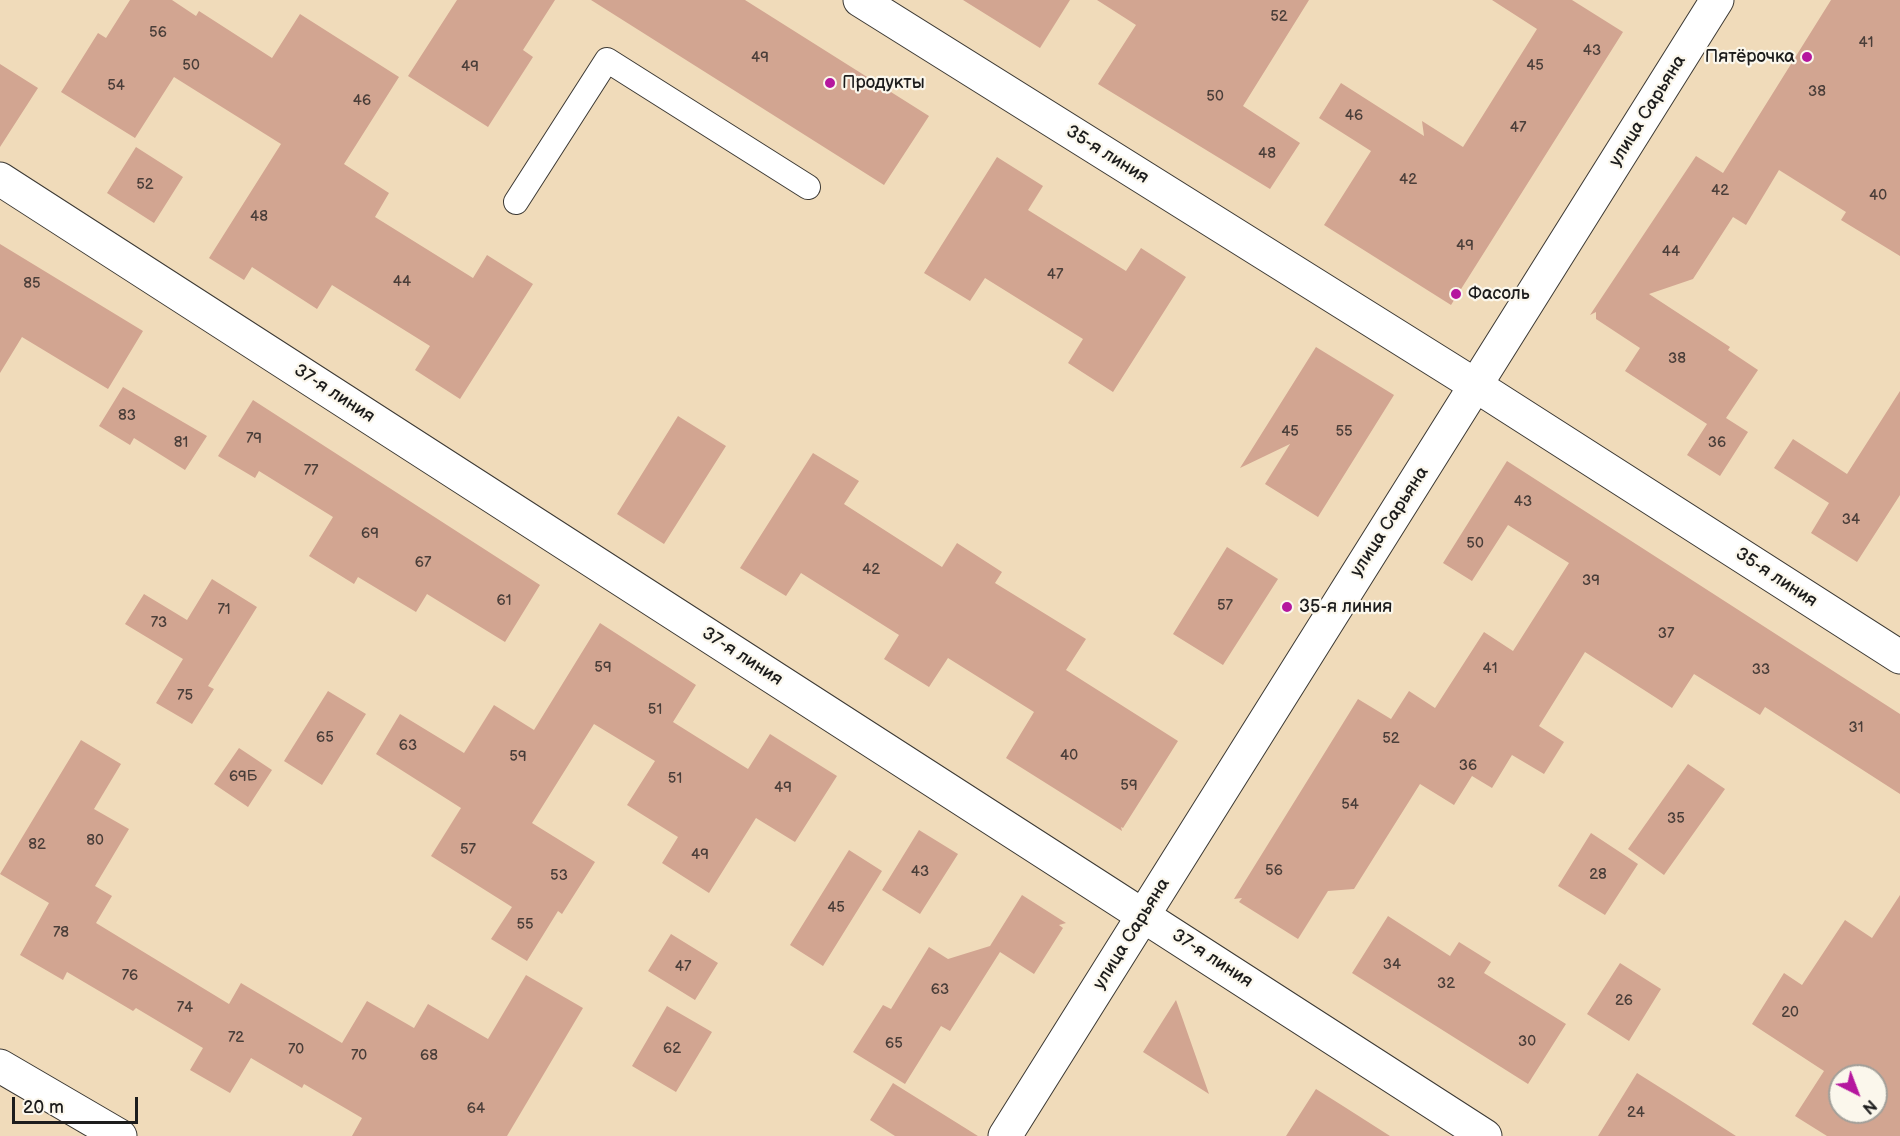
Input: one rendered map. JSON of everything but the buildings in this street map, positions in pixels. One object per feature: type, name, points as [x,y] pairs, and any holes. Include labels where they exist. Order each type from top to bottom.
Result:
[{"type":"street","name":"35-я линия","points":[[860,0],[1475,385],[1900,657]]},
{"type":"street","name":"улица Сарьяна","points":[[1005,1136],[1717,0]]},
{"type":"street","name":"37-я линия","points":[[0,179],[1485,1136]]},
{"type":"street","points":[[0,1066],[120,1136]]},
{"type":"lane","points":[[516,202],[607,60],[808,187]]},
{"type":"place","name":"Пятёрочка","points":[[1807,57]]},
{"type":"place","name":"Продукты","points":[[830,83]]},
{"type":"place","name":"Фасоль","points":[[1456,294]]},
{"type":"place","name":"35-я линия","points":[[1287,607]]}]
